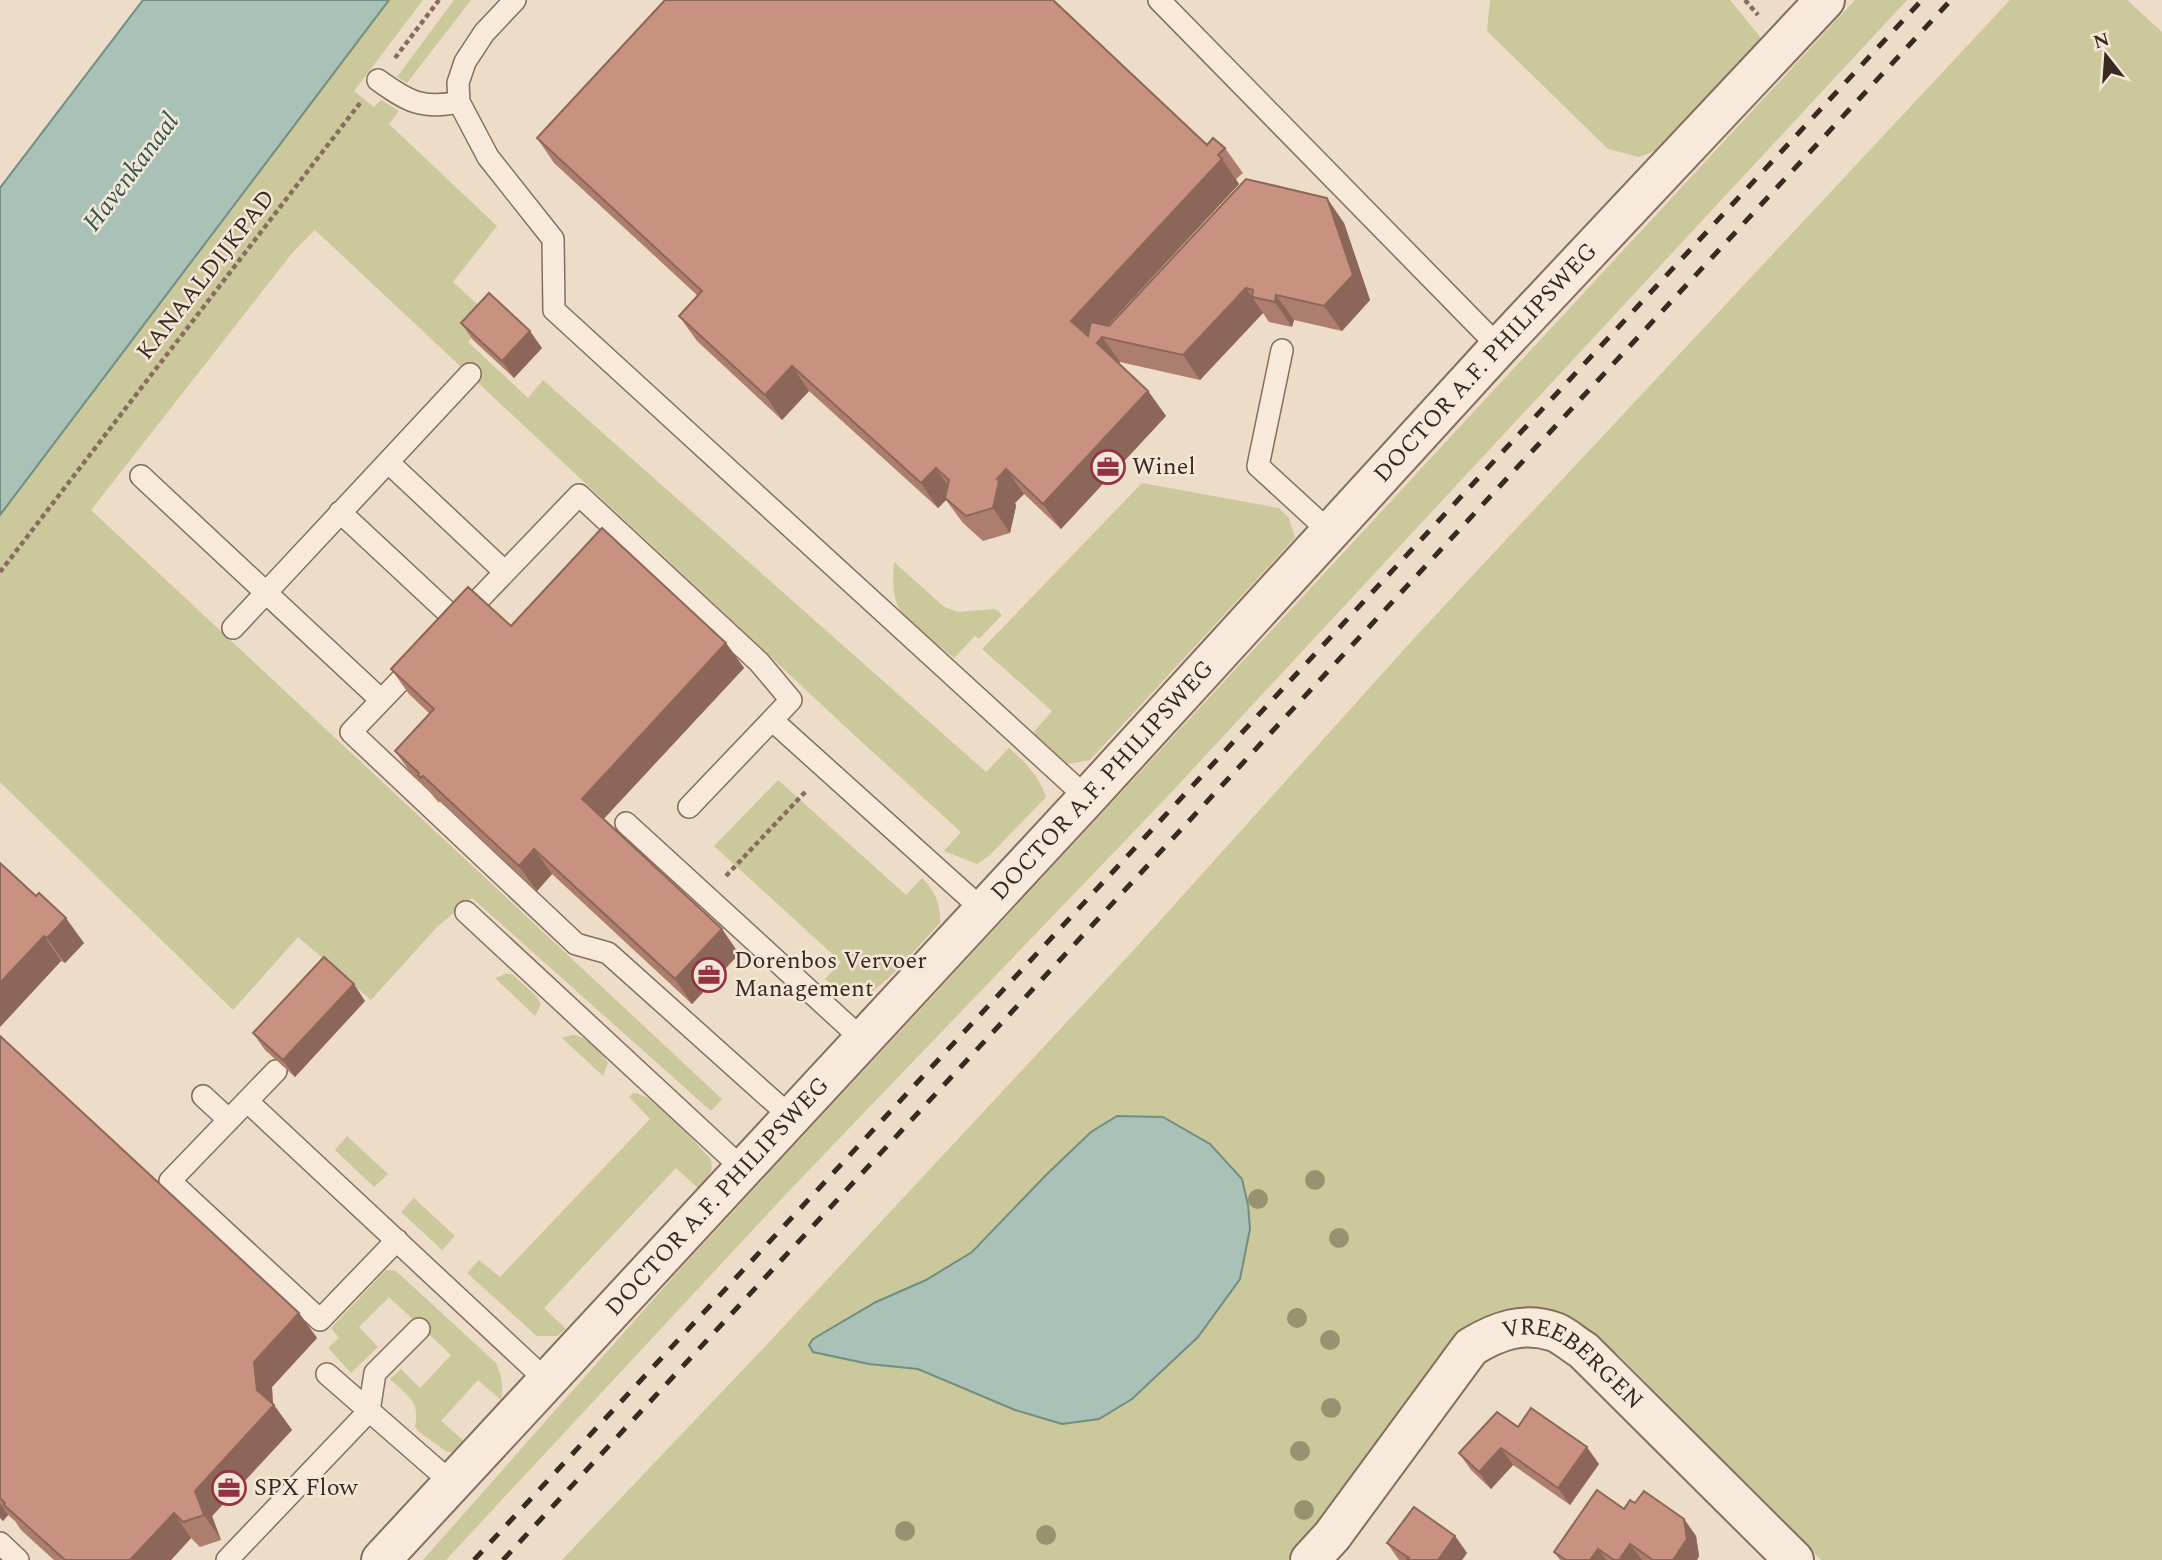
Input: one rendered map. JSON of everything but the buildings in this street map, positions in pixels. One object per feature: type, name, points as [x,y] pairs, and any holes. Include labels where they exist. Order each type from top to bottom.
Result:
[{"type":"street","name":"DOCTOR A.F. PHILIPSWEG","points":[[381,1560],[1087,798],[1499,347],[1825,0]]},
{"type":"street","name":"VREEBERGEN","points":[[1310,1560],[1339,1528],[1471,1346],[1496,1332],[1524,1326],[1555,1333],[1583,1350],[1794,1560]]},
{"type":"lane","points":[[514,0],[484,33],[465,62],[458,83],[459,102],[488,157],[553,239],[554,310],[1087,798]]},
{"type":"lane","points":[[1159,0],[1499,347]]},
{"type":"lane","points":[[378,80],[415,103],[438,107],[459,102]]},
{"type":"lane","points":[[1282,350],[1258,466],[1331,533]]},
{"type":"lane","points":[[233,628],[470,374]]},
{"type":"lane","points":[[388,462],[505,572]]},
{"type":"lane","points":[[141,476],[381,700]]},
{"type":"lane","points":[[340,512],[453,626],[579,495],[759,662],[791,700],[689,807]]},
{"type":"lane","points":[[429,651],[351,732],[576,944],[608,953],[791,1117]]},
{"type":"lane","points":[[772,720],[983,910]]},
{"type":"lane","points":[[626,823],[863,1040]]},
{"type":"lane","points":[[466,912],[743,1169]]},
{"type":"lane","points":[[276,1070],[170,1181],[320,1320],[397,1240]]},
{"type":"lane","points":[[203,1096],[229,1120]]},
{"type":"lane","points":[[247,1101],[547,1381]]},
{"type":"lane","points":[[227,1560],[369,1411],[375,1373],[419,1329]]},
{"type":"lane","points":[[327,1374],[452,1483]]},
{"type":"lane","points":[[0,1543],[18,1560]]},
{"type":"path","name":"KANAALDIJKPAD","points":[[0,572],[439,0]]},
{"type":"path","points":[[706,897],[827,769]]},
{"type":"shaded area","points":[[389,0],[423,0],[354,91],[374,107],[381,100],[399,111],[389,124],[497,226],[453,282],[490,316],[468,342],[528,398],[543,380],[986,772],[1009,748],[1031,770],[1046,797],[990,855],[977,864],[944,851],[961,832],[315,230],[293,252],[91,510],[722,1099],[711,1111],[472,898],[437,927],[371,1000],[298,937],[233,1010],[0,782],[0,515]]},
{"type":"shaded area","points":[[454,0],[471,0],[407,83],[397,77]]},
{"type":"shaded area","points":[[1490,0],[1730,0],[1761,38],[1657,150],[1639,157],[1608,149],[1487,31]]},
{"type":"shaded area","points":[[1855,0],[1907,0],[1166,798],[787,1193],[446,1560],[423,1560],[682,1267]]},
{"type":"shaded area","points":[[2010,0],[2127,0],[2162,32],[2162,1560],[1821,1560],[1619,1355],[1569,1317],[1540,1308],[1497,1311],[1477,1320],[1456,1337],[1311,1536],[1288,1560],[562,1560],[1131,953],[1418,634]],"holes":[[[1117,1116],[1015,1410],[918,1369],[869,1364],[812,1352],[813,1339],[876,1302],[926,1280],[972,1252],[1090,1132]]]},
{"type":"shaded area","points":[[1142,483],[1279,508],[1289,518],[1295,538],[1090,760],[1068,764],[1033,733],[1052,711],[982,649]]},
{"type":"shaded area","points":[[894,562],[943,606],[957,612],[995,609],[1002,615],[979,639],[975,636],[954,658],[915,626],[898,606],[893,579]]},
{"type":"shaded area","points":[[778,780],[906,895],[922,878],[936,898],[940,923],[889,978],[867,994],[859,997],[849,995],[825,979],[841,962],[714,846]]},
{"type":"shaded area","points":[[512,974],[537,997],[541,1004],[535,1016],[495,978]]},
{"type":"shaded area","points":[[572,1035],[588,1041],[602,1054],[608,1063],[603,1076],[562,1038]]},
{"type":"shaded area","points":[[633,1093],[651,1101],[673,1120],[710,1158],[711,1171],[698,1188],[676,1168],[544,1308],[566,1329],[557,1336],[537,1336],[467,1273],[479,1260],[500,1277],[650,1119],[629,1097]]},
{"type":"shaded area","points":[[347,1136],[388,1174],[374,1187],[335,1150]]},
{"type":"shaded area","points":[[414,1198],[455,1236],[442,1250],[401,1212]]},
{"type":"shaded area","points":[[386,1270],[396,1271],[496,1363],[502,1382],[501,1400],[478,1380],[441,1421],[464,1441],[452,1452],[447,1452],[418,1431],[415,1426],[414,1404],[390,1379],[401,1369],[420,1388],[451,1355],[389,1297],[359,1327],[378,1347],[351,1373],[329,1349],[339,1338],[331,1328]]},
{"type":"water","name":"Havenkanaal","points":[[143,0],[389,0],[0,515],[0,188]]},
{"type":"water","points":[[1117,1116],[1163,1117],[1210,1144],[1242,1179],[1250,1229],[1240,1279],[1198,1337],[1132,1399],[1099,1419],[1062,1424],[1015,1410],[918,1369],[869,1364],[813,1352],[809,1345],[813,1339],[876,1302],[926,1280],[972,1252],[1091,1132]]},
{"type":"railway","points":[[474,1560],[1922,0]]},
{"type":"railway","points":[[503,1560],[1951,0]]},
{"type":"place","name":"Winel","points":[[1108,467]]},
{"type":"place","name":"Dorenbos Vervoer Management","points":[[709,975]]},
{"type":"place","name":"SPX Flow","points":[[229,1488]]}]
